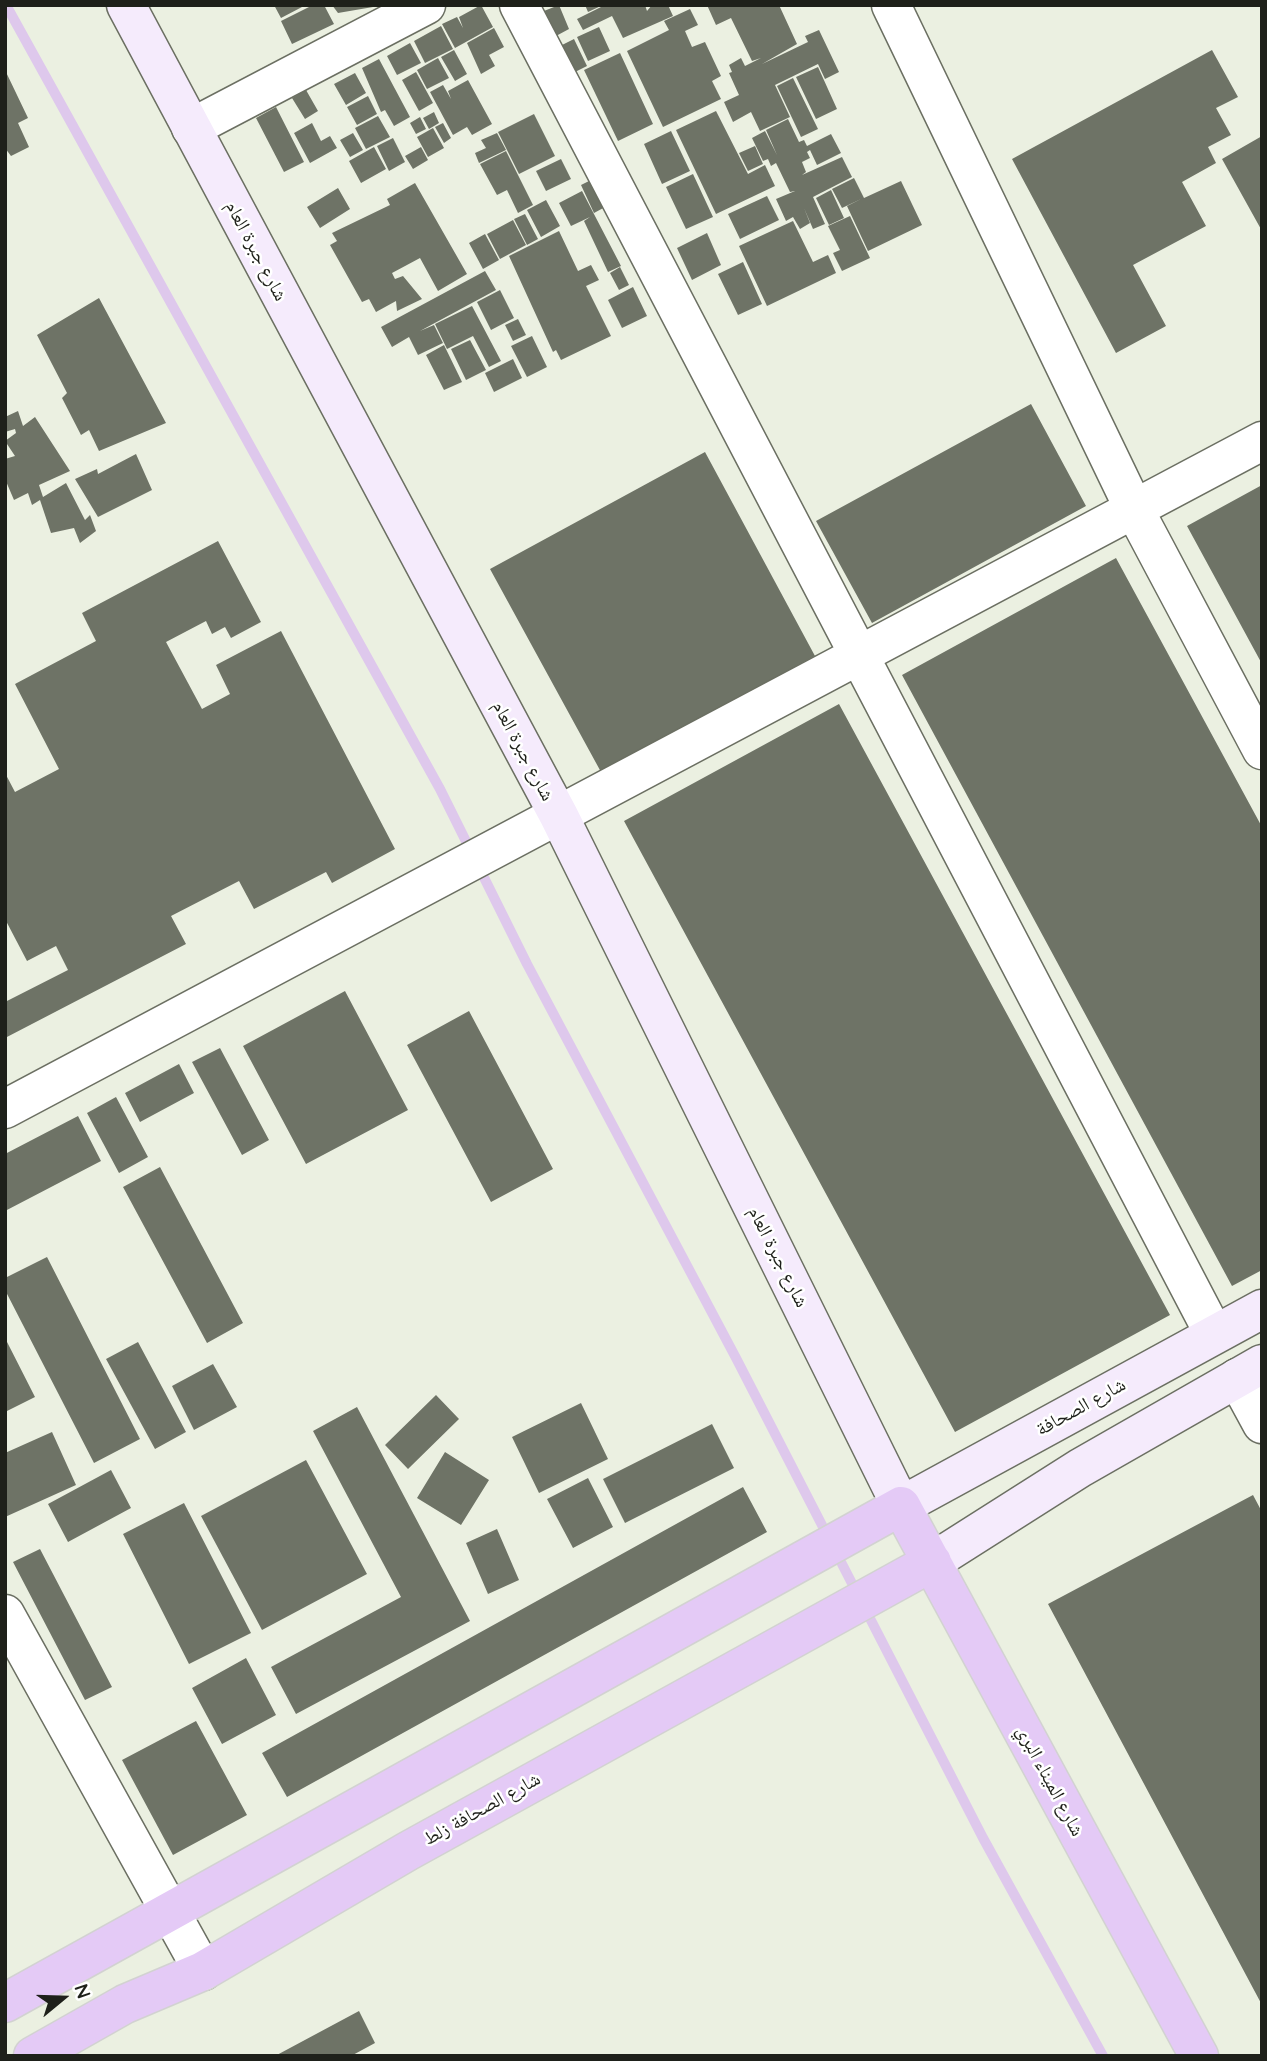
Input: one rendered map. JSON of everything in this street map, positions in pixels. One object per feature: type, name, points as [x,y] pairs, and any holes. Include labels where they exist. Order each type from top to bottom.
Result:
[{"type":"highway","name":"شارع الميناء البري","points":[[901,1506],[1199,2056]]},
{"type":"highway","points":[[5,2003],[901,1506]]},
{"type":"highway","name":"شارع الصحافة زلط","points":[[33,2056],[125,2004],[203,1971],[408,1851],[932,1562]]},
{"type":"main road","name":"شارع جبرة العام","points":[[126,5],[559,817],[901,1506]]},
{"type":"main road","name":"شارع الصحافة","points":[[901,1506],[1262,1309]]},
{"type":"main road","points":[[932,1562],[1080,1468],[1250,1371]]},
{"type":"street","points":[[191,128],[426,5]]},
{"type":"street","points":[[519,5],[1214,1334]]},
{"type":"street","points":[[891,5],[1134,509],[1262,750]]},
{"type":"street","points":[[5,1109],[559,817],[1262,441]]},
{"type":"street","points":[[1250,1371],[1262,1424]]},
{"type":"street","points":[[5,1614],[203,1971]]},
{"type":"building","points":[[274,5],[301,5],[302,7],[281,18]]},
{"type":"building","points":[[313,5],[324,5],[334,24],[292,44],[281,21]]},
{"type":"building","points":[[332,5],[373,5],[373,7],[338,13]]},
{"type":"building","points":[[481,5],[493,27],[455,48],[442,24],[457,17],[463,28],[459,17]]},
{"type":"building","points":[[559,5],[569,29],[556,36],[544,11]]},
{"type":"building","points":[[585,5],[603,5],[588,12]]},
{"type":"building","points":[[605,5],[645,5],[647,11],[652,5],[668,5],[673,16],[623,38],[612,16],[583,30],[577,19]]},
{"type":"building","points":[[707,5],[779,5],[797,44],[762,64],[808,42],[805,36],[819,30],[839,72],[825,79],[818,64],[775,85],[790,117],[760,131],[751,112],[733,122],[724,102],[739,95],[729,73],[732,72],[729,65],[741,58],[745,66],[761,58],[752,61],[731,18],[716,25]]},
{"type":"building","points":[[690,9],[698,25],[685,31],[692,47],[705,42],[721,76],[712,81],[721,99],[663,127],[627,51],[669,30],[664,21]]},
{"type":"building","points":[[441,26],[453,49],[425,63],[414,41]]},
{"type":"building","points":[[599,27],[610,51],[588,61],[577,37]]},
{"type":"building","points":[[494,28],[504,47],[489,55],[495,66],[481,74],[467,43]]},
{"type":"building","points":[[574,39],[587,66],[575,72],[562,45]]},
{"type":"building","points":[[410,43],[421,63],[397,75],[387,56]]},
{"type":"building","points":[[454,50],[467,74],[455,81],[441,57]]},
{"type":"building","points":[[1212,50],[1238,97],[1216,108],[1231,135],[1208,147],[1216,163],[1182,182],[1206,226],[1133,265],[1166,326],[1116,353],[1012,159]]},
{"type":"building","points":[[620,53],[653,124],[618,141],[584,70]]},
{"type":"building","points":[[438,58],[449,78],[427,89],[417,70]]},
{"type":"building","points":[[379,59],[410,117],[394,126],[385,110],[381,112],[362,68]]},
{"type":"building","points":[[818,67],[837,109],[816,119],[796,77]]},
{"type":"building","points":[[5,70],[28,118],[18,123],[29,147],[11,156],[5,148]]},
{"type":"building","points":[[416,72],[433,103],[419,111],[402,80]]},
{"type":"building","points":[[355,73],[366,93],[346,105],[334,84]]},
{"type":"building","points":[[793,78],[818,129],[801,137],[777,86]]},
{"type":"building","points":[[468,80],[492,124],[472,135],[467,127],[453,135],[430,92],[443,85],[451,99],[448,91]]},
{"type":"building","points":[[306,90],[318,111],[305,119],[292,98]]},
{"type":"building","points":[[368,96],[377,114],[357,125],[347,107]]},
{"type":"building","points":[[276,107],[304,162],[284,172],[256,118]]},
{"type":"building","points":[[716,111],[748,174],[765,165],[775,186],[716,214],[676,130]]},
{"type":"building","points":[[434,112],[439,123],[429,129],[423,118]]},
{"type":"building","points":[[534,114],[555,156],[519,174],[498,132]]},
{"type":"building","points":[[378,116],[390,137],[366,149],[355,128]]},
{"type":"building","points":[[420,117],[426,129],[416,134],[410,123]]},
{"type":"building","points":[[788,119],[799,142],[804,140],[807,146],[831,134],[841,153],[817,165],[810,150],[807,152],[810,158],[802,162],[806,172],[802,175],[842,157],[852,177],[813,197],[825,224],[813,229],[804,208],[810,223],[800,229],[793,217],[786,221],[776,199],[795,191],[790,192],[776,163],[771,166],[768,159],[763,161],[752,138],[765,131],[777,155],[766,130]]},
{"type":"building","points":[[312,123],[321,141],[330,136],[337,148],[310,163],[294,133]]},
{"type":"building","points":[[443,123],[451,138],[444,143],[435,127]]},
{"type":"building","points":[[433,128],[444,148],[428,157],[417,137]]},
{"type":"building","points":[[671,131],[690,171],[662,184],[644,144]]},
{"type":"building","points":[[353,133],[363,150],[350,157],[340,140]]},
{"type":"building","points":[[497,133],[506,150],[479,163],[475,153],[486,148],[481,140]]},
{"type":"building","points":[[1262,136],[1262,231],[1222,159]]},
{"type":"building","points":[[393,138],[405,162],[389,171],[377,146]]},
{"type":"building","points":[[755,146],[763,164],[748,171],[739,153]]},
{"type":"building","points":[[374,147],[386,169],[361,183],[349,161]]},
{"type":"building","points":[[421,147],[428,160],[413,169],[405,156]]},
{"type":"building","points":[[506,151],[533,205],[518,213],[507,190],[497,195],[480,164]]},
{"type":"building","points":[[561,159],[571,179],[546,191],[536,171]]},
{"type":"building","points":[[693,174],[713,217],[686,229],[666,187]]},
{"type":"building","points":[[854,178],[864,198],[901,181],[922,225],[868,251],[847,206],[861,199],[842,208],[832,189]]},
{"type":"building","points":[[593,179],[607,206],[594,213],[581,185]]},
{"type":"building","points":[[415,183],[467,274],[438,291],[420,258],[392,273],[395,279],[403,276],[422,299],[397,311],[396,301],[376,312],[369,299],[362,302],[330,245],[337,241],[332,233],[390,205],[387,199]]},
{"type":"building","points":[[338,188],[350,209],[320,228],[307,207]]},
{"type":"building","points":[[831,190],[844,218],[829,225],[816,198]]},
{"type":"building","points":[[582,191],[621,266],[608,272],[584,221],[590,217],[571,226],[559,203]]},
{"type":"building","points":[[767,196],[779,220],[740,239],[728,214]]},
{"type":"building","points":[[546,200],[560,226],[541,237],[527,210]]},
{"type":"building","points":[[525,214],[538,239],[527,245],[514,219]]},
{"type":"building","points":[[850,216],[870,258],[842,271],[833,253],[840,250],[828,226]]},
{"type":"building","points":[[513,220],[526,245],[500,259],[487,234]]},
{"type":"building","points":[[793,221],[813,262],[828,255],[836,273],[767,306],[739,246]]},
{"type":"building","points":[[559,231],[578,271],[591,265],[599,280],[586,286],[611,336],[561,360],[556,350],[553,352],[509,256]]},
{"type":"building","points":[[707,233],[721,265],[692,280],[677,248]]},
{"type":"building","points":[[485,234],[499,260],[483,269],[469,243]]},
{"type":"building","points":[[743,262],[762,304],[738,315],[718,274]]},
{"type":"building","points":[[620,267],[629,285],[619,290],[610,273]]},
{"type":"building","points":[[485,271],[496,290],[420,331],[434,325],[443,343],[418,355],[409,337],[392,347],[381,327]]},
{"type":"building","points":[[633,287],[647,316],[622,328],[608,300]]},
{"type":"building","points":[[500,290],[514,318],[491,330],[477,302]]},
{"type":"building","points":[[99,298],[166,423],[99,451],[89,430],[81,435],[62,398],[67,393],[37,335]]},
{"type":"building","points":[[472,306],[501,361],[489,367],[473,336],[447,349],[435,324]]},
{"type":"building","points":[[518,319],[526,335],[513,341],[505,325]]},
{"type":"building","points":[[532,336],[547,367],[527,377],[511,346]]},
{"type":"building","points":[[470,340],[486,370],[466,380],[451,349]]},
{"type":"building","points":[[444,345],[462,382],[444,390],[426,355]]},
{"type":"building","points":[[513,359],[522,378],[494,392],[485,373]]},
{"type":"building","points":[[1031,404],[1086,506],[872,623],[816,521]]},
{"type":"building","points":[[18,411],[23,426],[35,417],[70,471],[39,485],[43,497],[66,483],[85,520],[90,515],[96,531],[80,543],[74,528],[51,533],[40,500],[32,505],[28,493],[14,500],[5,479],[5,459],[15,456],[5,441],[16,433],[15,429],[5,432],[5,417]]},
{"type":"building","points":[[705,452],[815,656],[601,772],[490,569]]},
{"type":"building","points":[[136,454],[152,490],[98,517],[75,479],[97,469],[98,474]]},
{"type":"building","points":[[1262,485],[1262,664],[1187,526]]},
{"type":"building","points":[[218,541],[261,622],[231,638],[225,627],[212,634],[206,621],[166,642],[202,709],[230,694],[216,665],[281,631],[395,849],[332,883],[326,872],[254,909],[239,881],[171,916],[186,944],[5,1038],[5,1002],[68,970],[56,946],[27,961],[5,919],[5,773],[15,792],[59,769],[15,684],[96,641],[82,613]]},
{"type":"building","points":[[1116,558],[1262,827],[1262,1270],[1232,1286],[902,675]]},
{"type":"building","points":[[839,704],[1170,1315],[955,1432],[624,821]]},
{"type":"building","points":[[345,991],[408,1110],[306,1164],[243,1046]]},
{"type":"building","points":[[469,1011],[553,1169],[491,1202],[407,1045]]},
{"type":"building","points":[[220,1048],[269,1140],[242,1155],[192,1062]]},
{"type":"building","points":[[179,1064],[194,1093],[140,1122],[125,1093]]},
{"type":"building","points":[[116,1097],[148,1157],[119,1173],[87,1113]]},
{"type":"building","points":[[78,1116],[101,1161],[5,1211],[5,1154]]},
{"type":"building","points":[[160,1167],[243,1323],[207,1343],[123,1187]]},
{"type":"building","points":[[47,1257],[140,1439],[94,1463],[5,1290],[5,1278]]},
{"type":"building","points":[[5,1338],[35,1397],[5,1412]]},
{"type":"building","points":[[138,1342],[186,1432],[155,1449],[106,1359]]},
{"type":"building","points":[[213,1364],[237,1407],[194,1430],[172,1386]]},
{"type":"building","points":[[436,1395],[459,1419],[408,1469],[385,1445]]},
{"type":"building","points":[[581,1403],[608,1459],[539,1493],[512,1437]]},
{"type":"building","points":[[357,1407],[470,1621],[296,1714],[271,1667],[401,1597],[313,1431]]},
{"type":"building","points":[[712,1424],[734,1468],[625,1523],[603,1479]]},
{"type":"building","points":[[52,1432],[76,1485],[5,1517],[5,1453]]},
{"type":"building","points":[[445,1452],[489,1480],[461,1525],[417,1498]]},
{"type":"building","points":[[306,1460],[367,1574],[262,1630],[201,1516]]},
{"type":"building","points":[[111,1470],[131,1508],[68,1542],[48,1504]]},
{"type":"building","points":[[588,1478],[613,1527],[573,1548],[547,1499]]},
{"type":"building","points":[[743,1487],[767,1532],[287,1797],[262,1753]]},
{"type":"building","points":[[1253,1495],[1262,1512],[1262,2005],[1048,1604]]},
{"type":"building","points":[[184,1503],[251,1633],[189,1664],[123,1534]]},
{"type":"building","points":[[497,1529],[519,1580],[488,1594],[466,1543]]},
{"type":"building","points":[[40,1549],[112,1687],[85,1700],[13,1562]]},
{"type":"building","points":[[246,1658],[276,1715],[222,1744],[192,1688]]},
{"type":"building","points":[[196,1721],[247,1815],[173,1855],[122,1760]]},
{"type":"building","points":[[359,2011],[375,2043],[351,2056],[275,2056]]},
{"type":"waterway","points":[[6,5],[440,789],[527,964],[736,1358],[983,1838],[1103,2056]]}]
